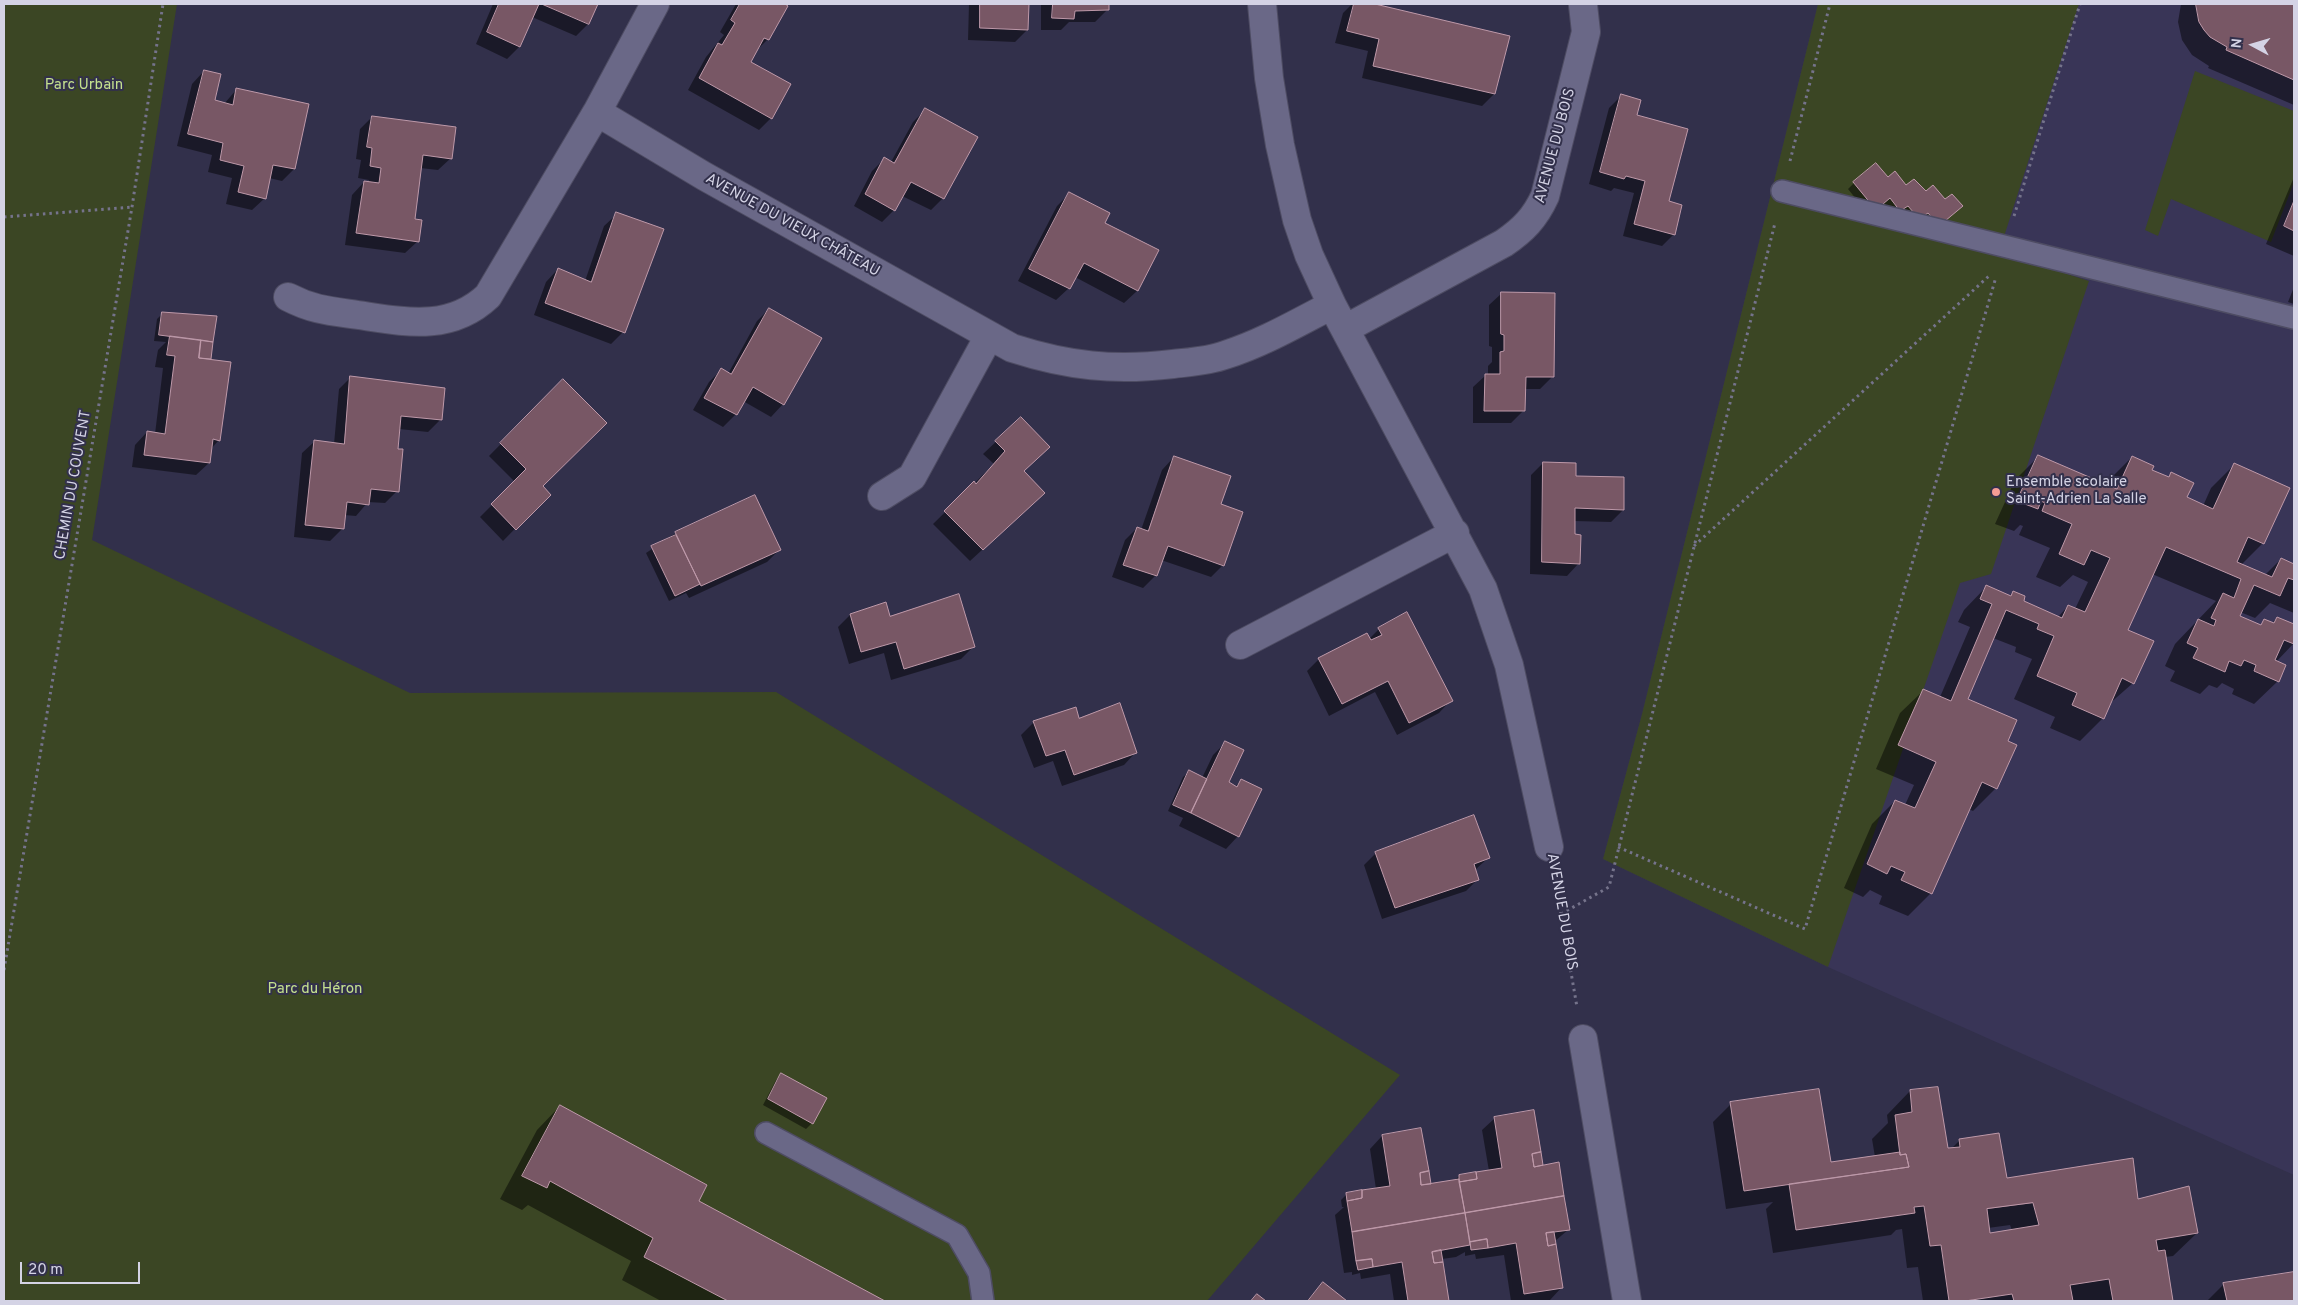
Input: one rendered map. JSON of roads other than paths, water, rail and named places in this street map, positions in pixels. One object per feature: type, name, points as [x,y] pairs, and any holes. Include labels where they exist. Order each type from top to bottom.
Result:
[{"type":"street","points":[[288,297],[308,307],[411,323],[448,320],[477,306],[488,296],[597,112],[655,4]]},
{"type":"street","name":"AVENUE DU BOIS","points":[[1262,4],[1271,87],[1295,211],[1309,255],[1332,305],[1455,533],[1482,589],[1509,665],[1549,847]]},
{"type":"street","name":"AVENUE DU BOIS","points":[[1345,329],[1504,243],[1523,230],[1537,214],[1545,196],[1586,32],[1583,5]]},
{"type":"street","name":"AVENUE DU VIEUX CHÂTEAU","points":[[597,112],[704,176],[1012,348],[1068,364],[1097,368],[1158,366],[1223,356],[1255,344],[1332,305]]},
{"type":"street","points":[[882,496],[912,478],[990,336]]},
{"type":"street","points":[[1240,644],[1455,533]]},
{"type":"street","points":[[1583,1039],[1628,1301]]},
{"type":"lane","points":[[1782,191],[2294,318]]},
{"type":"lane","points":[[766,1133],[957,1235],[979,1273],[983,1301]]},
{"type":"place","name":"Ensemble scolaire Saint-Adrien La Salle","points":[[1996,492]]},
{"type":"park label","name":"Parc Urbain","points":[[84,86]]},
{"type":"park label","name":"Parc du Héron","points":[[315,990]]}]
